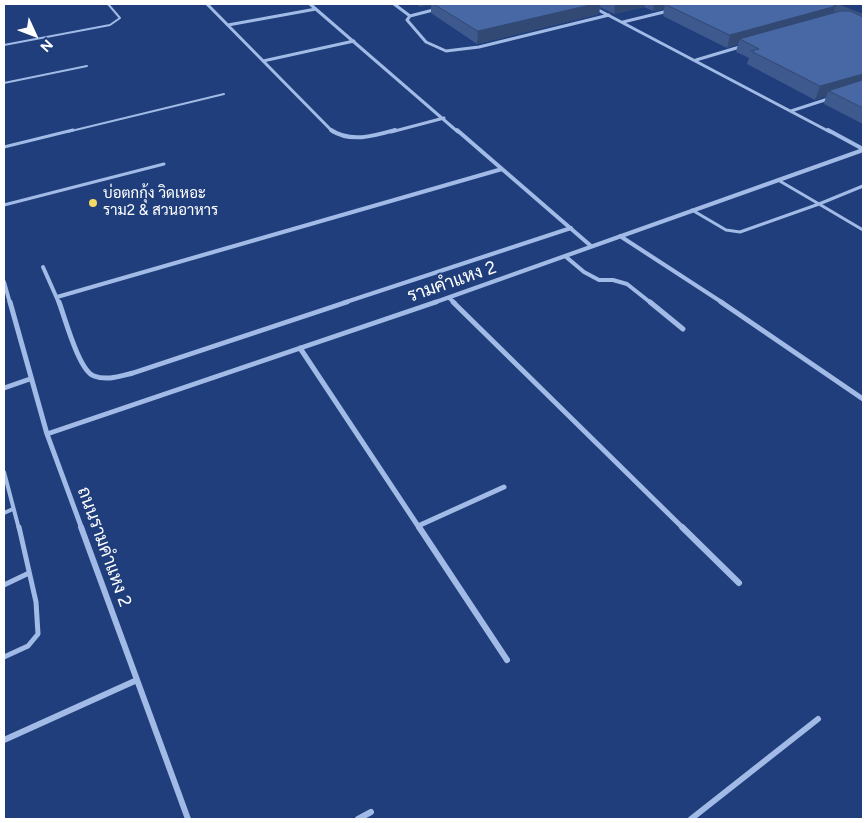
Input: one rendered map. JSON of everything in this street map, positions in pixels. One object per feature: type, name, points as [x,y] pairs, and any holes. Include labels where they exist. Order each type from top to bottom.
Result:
[{"type":"street","points":[[207,4],[330,130],[341,137],[370,137],[444,118]]},
{"type":"street","points":[[310,4],[591,246]]},
{"type":"street","points":[[394,4],[410,16]]},
{"type":"street","points":[[587,4],[863,149]]},
{"type":"street","points":[[446,7],[410,16],[406,20],[426,42],[446,51],[479,47],[609,15]]},
{"type":"street","points":[[228,25],[316,8]]},
{"type":"street","points":[[623,22],[670,11]]},
{"type":"street","points":[[263,61],[354,41]]},
{"type":"street","points":[[696,60],[752,44]]},
{"type":"street","points":[[791,111],[836,97]]},
{"type":"street","name":"รามคำแหง 2","points":[[47,434],[449,298],[863,149]]},
{"type":"street","points":[[57,296],[502,168]]},
{"type":"street","points":[[43,267],[57,296],[82,366],[92,376],[107,379],[133,373],[570,228]]},
{"type":"street","points":[[620,236],[780,341],[863,399]]},
{"type":"street","points":[[565,256],[584,272],[599,280],[614,280],[627,284],[683,330]]},
{"type":"street","name":"ถนนรามคำแหง 2","points":[[4,282],[47,434],[188,819]]},
{"type":"street","points":[[449,298],[739,584]]},
{"type":"street","points":[[300,348],[507,660]]},
{"type":"street","points":[[4,388],[30,379]]},
{"type":"street","points":[[418,526],[504,488]]},
{"type":"street","points":[[4,740],[137,680]]},
{"type":"street","points":[[691,819],[818,719]]},
{"type":"street","points":[[358,819],[371,812]]},
{"type":"lane","points":[[4,45],[110,25],[120,18],[108,4]]},
{"type":"lane","points":[[4,83],[87,66]]},
{"type":"lane","points":[[4,147],[224,94]]},
{"type":"lane","points":[[4,205],[164,164]]},
{"type":"lane","points":[[778,180],[863,230]]},
{"type":"lane","points":[[692,210],[726,230],[740,232],[863,186]]},
{"type":"lane","points":[[4,472],[37,609],[38,634],[32,643],[4,658]]},
{"type":"lane","points":[[4,513],[13,509]]},
{"type":"lane","points":[[4,585],[29,574]]},
{"type":"building","points":[[434,4],[594,4],[478,31]]},
{"type":"building","points":[[665,4],[831,4],[836,6],[730,35]]},
{"type":"building","points":[[841,11],[850,11],[863,17],[863,74],[820,86],[751,51],[759,49],[740,39]]},
{"type":"building","points":[[863,80],[863,108],[829,91]]},
{"type":"waterway","points":[[826,4],[863,19]]},
{"type":"place","name":"บ่อตกกุ้ง วิดเหอะ ราม2 & สวนอาหาร","points":[[93,203]]}]
